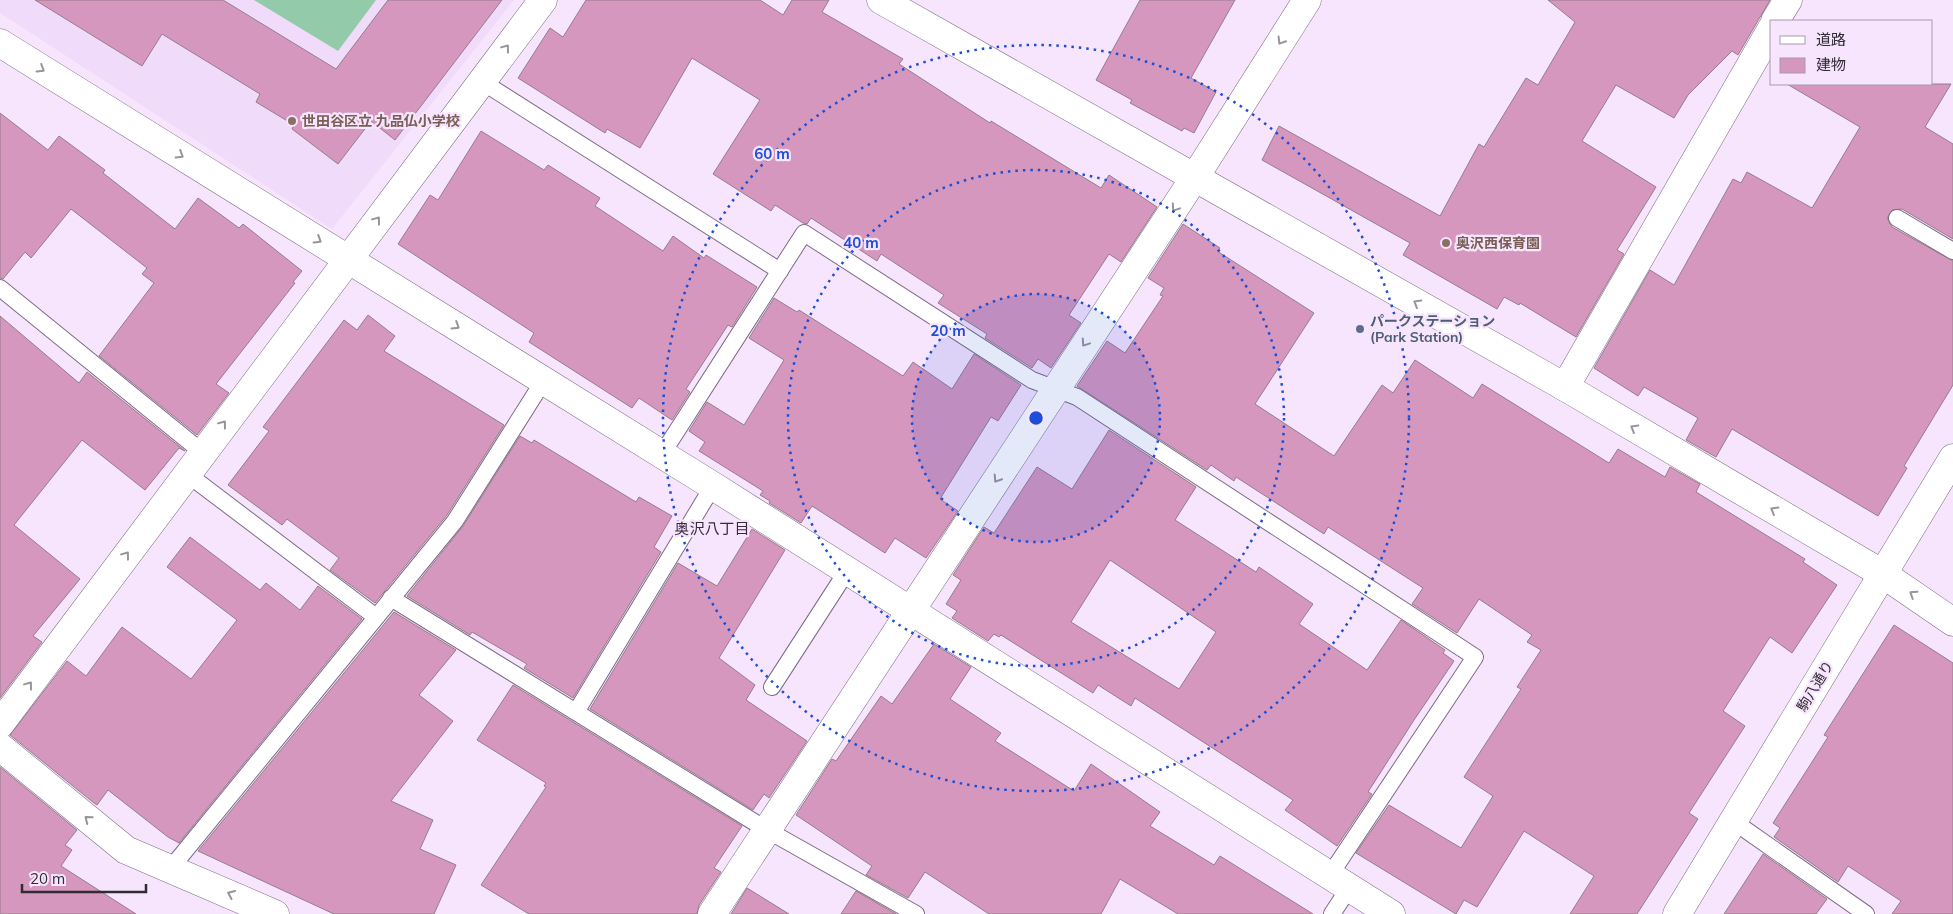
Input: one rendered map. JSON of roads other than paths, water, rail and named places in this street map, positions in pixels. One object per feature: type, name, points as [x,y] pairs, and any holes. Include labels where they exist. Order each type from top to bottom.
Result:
[{"type":"street","points":[[0,724],[543,0]]},
{"type":"street","points":[[881,0],[1565,387],[1883,574],[1953,622]]},
{"type":"street","points":[[712,914],[1195,177],[1308,0]]},
{"type":"street","points":[[1777,20],[1788,0]]},
{"type":"street","points":[[1565,387],[1770,31]]},
{"type":"street","points":[[0,44],[544,380],[1391,914]]},
{"type":"street","name":"駒八通り","points":[[1677,914],[1953,458]]},
{"type":"street","points":[[0,747],[126,850],[275,914]]},
{"type":"lane","points":[[481,81],[780,271]]},
{"type":"lane","points":[[1896,218],[1953,251]]},
{"type":"lane","points":[[662,454],[804,233],[1032,380],[1077,397],[1475,657],[1339,882],[1332,914]]},
{"type":"lane","points":[[0,288],[194,463],[376,617]]},
{"type":"lane","points":[[171,868],[455,521],[544,380]]},
{"type":"lane","points":[[576,712],[713,486]]},
{"type":"lane","points":[[772,688],[847,571]]},
{"type":"lane","points":[[391,598],[767,830],[916,914]]},
{"type":"lane","points":[[1733,821],[1866,914]]},
{"type":"place","name":"世田谷区立 九品仏小学校","points":[[292,121]]},
{"type":"place","name":"奥沢西保育園","points":[[1446,243]]},
{"type":"place","name":"パークステーション (Park Station)","points":[[1360,329]]},
{"type":"district","name":"奥沢八丁目","points":[[712,529]]}]
